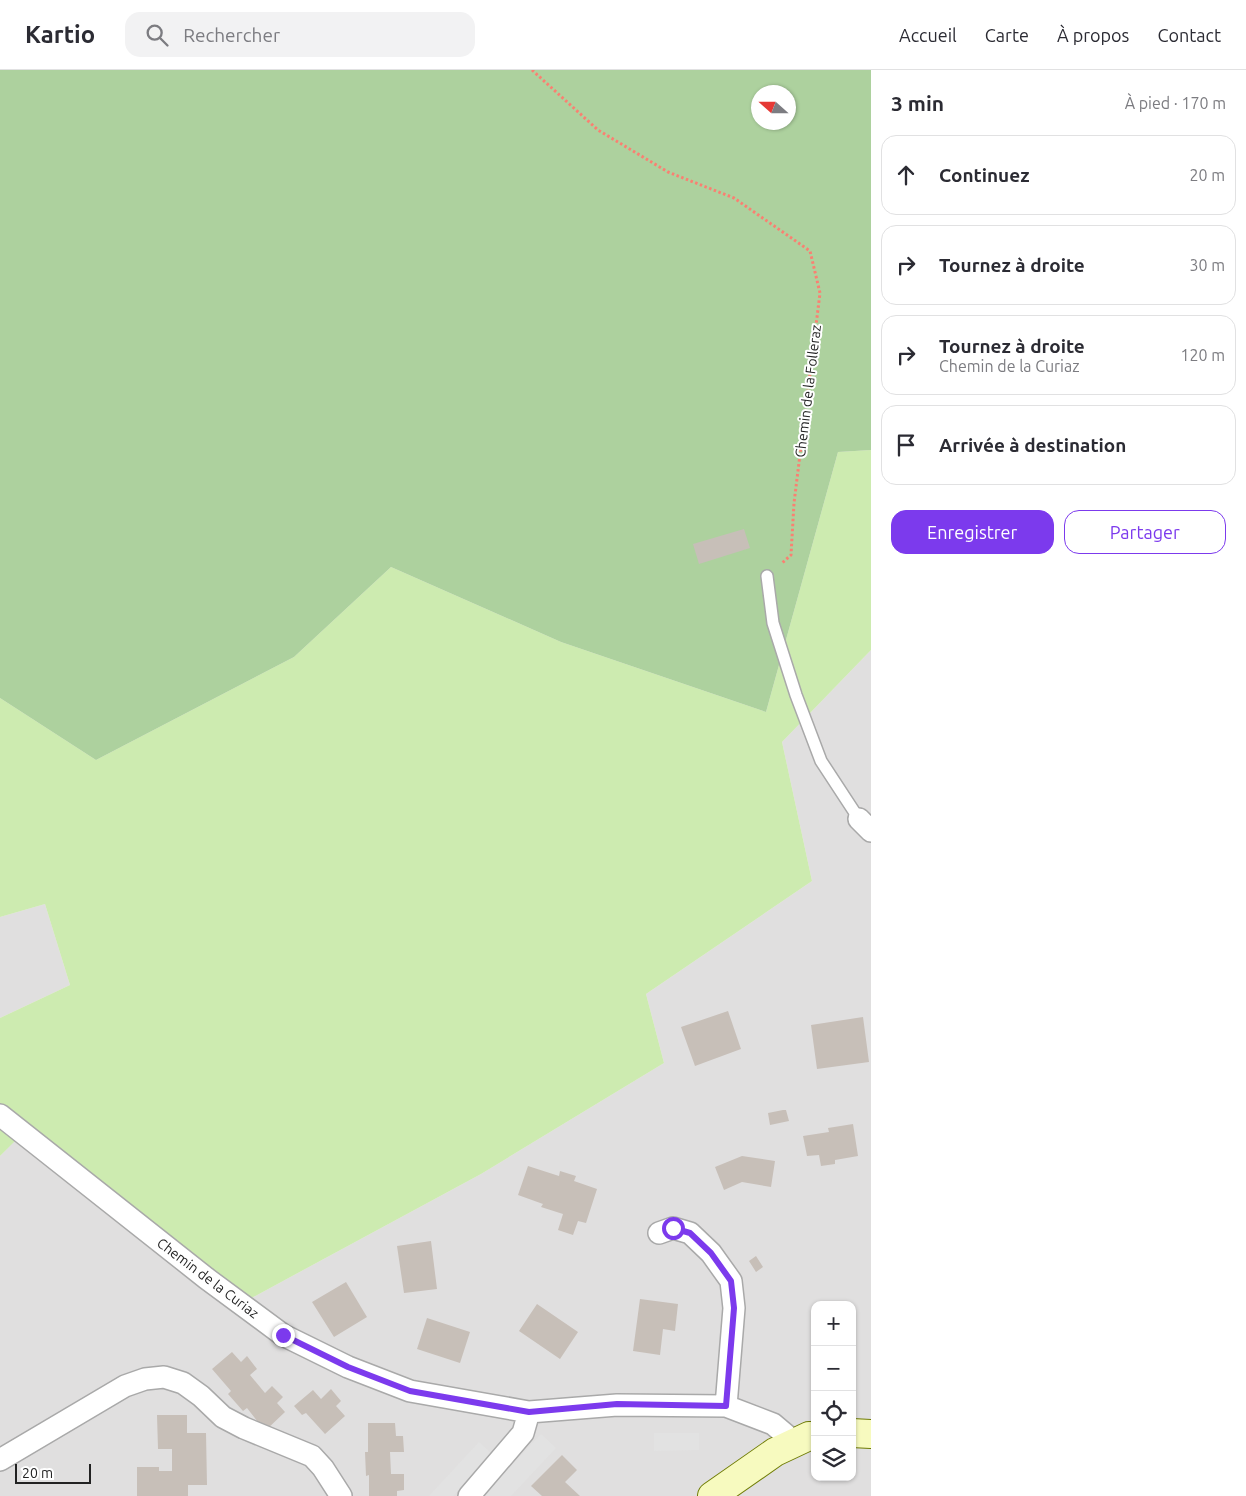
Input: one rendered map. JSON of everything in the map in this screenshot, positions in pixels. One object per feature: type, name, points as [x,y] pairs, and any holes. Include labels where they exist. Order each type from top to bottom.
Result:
[{"type":"street","name":"Chemin de la Curiaz","points":[[0,1115],[206,1278],[283,1335],[348,1367],[410,1391],[529,1412],[617,1404],[726,1406],[773,1424],[786,1435],[803,1440]]},
{"type":"street","points":[[659,1233],[673,1228],[690,1233],[711,1253],[731,1281],[734,1308],[726,1406]]},
{"type":"street","points":[[0,1460],[125,1386],[145,1379],[164,1377],[183,1383],[201,1396],[223,1417],[244,1428],[312,1456],[323,1468],[341,1496]]},
{"type":"street","points":[[469,1496],[522,1433],[529,1412]]},
{"type":"street","points":[[856,1433],[871,1434]]},
{"type":"street","points":[[712,1496],[775,1452],[803,1440]]},
{"type":"lane","points":[[767,576],[774,624],[796,695],[821,761],[865,825]]},
{"type":"path","name":"Chemin de la Folleraz","points":[[532,70],[598,130],[668,172],[734,198],[810,251],[820,293],[794,503],[791,555],[767,576]]},
{"type":"shaded area","points":[[871,650],[871,1496],[0,1496],[0,1156],[20,1135],[233,1308],[481,1174],[664,1063],[646,994],[812,881],[782,742]]},
{"type":"shaded area","points":[[45,904],[70,985],[0,1018],[0,917]]},
{"type":"shaded area","points":[[654,1433],[699,1433],[699,1450],[654,1451]]},
{"type":"shaded area","points":[[541,1434],[556,1448],[511,1496],[483,1496]]},
{"type":"shaded area","points":[[479,1442],[492,1454],[453,1496],[429,1496]]},
{"type":"green space","points":[[0,70],[871,70],[871,450],[838,452],[766,712],[561,642],[391,567],[294,657],[96,760],[0,698]]},
{"type":"green space","points":[[871,450],[871,650],[782,742],[812,881],[646,994],[664,1063],[481,1174],[233,1308],[20,1136],[0,1156],[0,1018],[70,985],[45,904],[0,917],[0,698],[96,760],[294,657],[391,567],[561,642],[766,712],[838,452]]},
{"type":"building","points":[[744,529],[750,548],[699,564],[693,544]]},
{"type":"building","points":[[728,1011],[741,1049],[695,1066],[681,1027]]},
{"type":"building","points":[[863,1017],[869,1062],[817,1069],[811,1025]]},
{"type":"building","points":[[786,1110],[789,1121],[770,1125],[768,1113]]},
{"type":"building","points":[[853,1124],[858,1156],[835,1160],[835,1164],[821,1166],[819,1155],[807,1156],[803,1136],[829,1132],[828,1128]]},
{"type":"building","points":[[742,1156],[775,1161],[771,1187],[742,1182],[724,1190],[715,1167]]},
{"type":"building","points":[[528,1166],[559,1176],[560,1171],[576,1176],[574,1181],[597,1189],[586,1223],[578,1221],[573,1235],[558,1230],[563,1214],[541,1207],[543,1204],[518,1195]]},
{"type":"building","points":[[431,1241],[437,1289],[404,1293],[397,1246]]},
{"type":"building","points":[[756,1256],[763,1267],[756,1272],[749,1261]]},
{"type":"building","points":[[346,1282],[367,1317],[334,1337],[312,1302]]},
{"type":"building","points":[[640,1299],[678,1304],[675,1331],[663,1329],[660,1355],[633,1351]]},
{"type":"building","points":[[537,1304],[578,1332],[560,1359],[519,1331]]},
{"type":"building","points":[[427,1318],[470,1332],[460,1363],[417,1349]]},
{"type":"building","points":[[232,1352],[241,1362],[247,1356],[257,1369],[250,1375],[265,1393],[272,1386],[283,1397],[277,1403],[285,1412],[265,1431],[247,1408],[243,1411],[228,1394],[231,1391],[212,1369]]},
{"type":"building","points":[[331,1389],[341,1401],[336,1406],[345,1416],[325,1434],[306,1413],[302,1415],[294,1406],[313,1390],[321,1399]]},
{"type":"building","points":[[157,1415],[187,1415],[187,1433],[206,1433],[207,1485],[188,1485],[188,1496],[137,1496],[137,1467],[159,1467],[159,1471],[172,1471],[172,1449],[158,1449]]},
{"type":"building","points":[[368,1423],[395,1423],[396,1436],[403,1436],[404,1452],[390,1452],[391,1474],[404,1474],[404,1490],[397,1491],[397,1496],[369,1496],[369,1475],[366,1476],[365,1452],[368,1452]]},
{"type":"building","points":[[562,1455],[577,1470],[565,1482],[580,1496],[542,1496],[531,1486]]},
{"type":"route","points":[[283,1335],[348,1367],[410,1391],[529,1412],[617,1404],[726,1406],[734,1308],[731,1281],[711,1253],[690,1233],[673,1228]]}]
